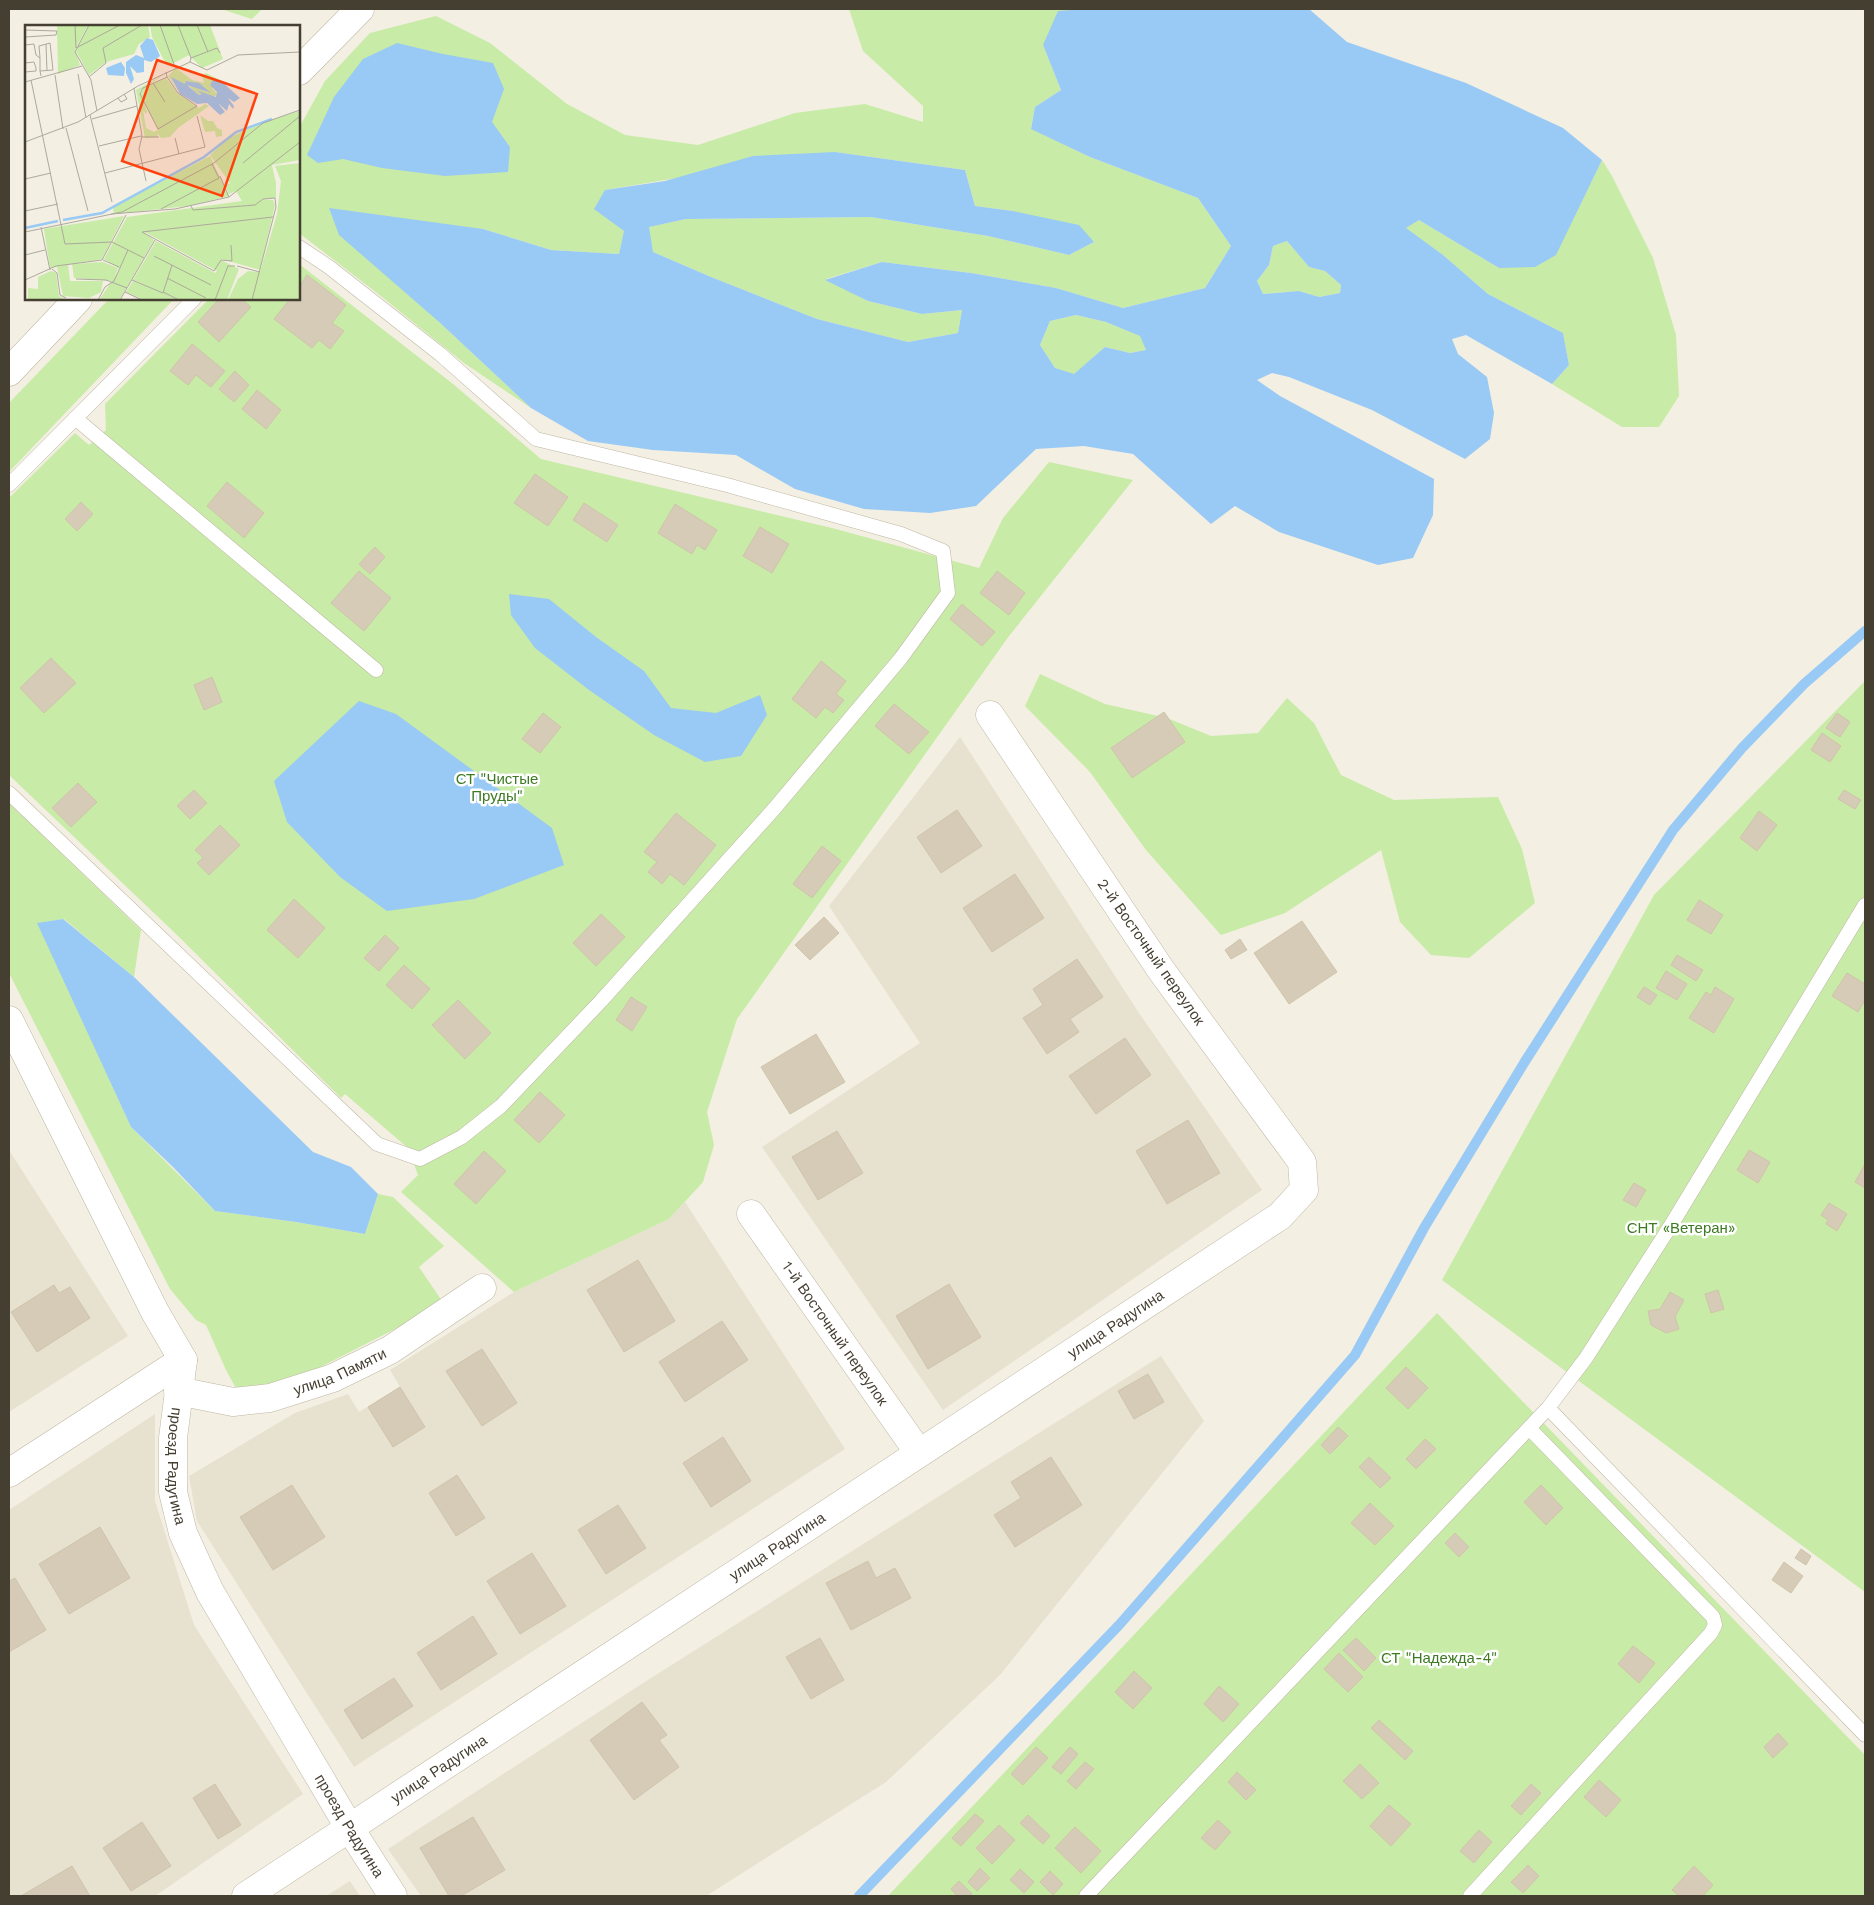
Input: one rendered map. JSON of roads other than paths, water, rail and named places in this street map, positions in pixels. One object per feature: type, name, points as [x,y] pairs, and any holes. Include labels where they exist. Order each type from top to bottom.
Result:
[{"type":"street","points":[[300,70],[353,11]]},
{"type":"street","points":[[9,372],[77,300]]},
{"type":"street","name":"2-й Восточный переулок","points":[[990,715],[1161,970],[1302,1162],[1304,1190]]},
{"type":"street","points":[[9,1020],[155,1312],[183,1360],[9,1473]]},
{"type":"street","name":"улица Радугина","points":[[246,1896],[1280,1216],[1304,1190]]},
{"type":"street","name":"1-й Восточный переулок","points":[[750,1214],[919,1453]]},
{"type":"street","name":"улица Памяти","points":[[178,1391],[233,1402],[270,1398],[333,1378],[390,1350],[482,1288]]},
{"type":"street","name":"проезд Радугина","points":[[183,1360],[173,1438],[173,1492],[182,1533],[210,1592],[392,1896]]},
{"type":"lane","points":[[9,793],[377,1144],[420,1159],[462,1137],[501,1106],[601,1001],[774,809],[901,658],[948,593],[943,551],[901,534],[727,486],[536,439],[440,354],[329,267],[300,248]]},
{"type":"lane","points":[[9,485],[193,300]]},
{"type":"lane","points":[[75,418],[376,670]]},
{"type":"lane","points":[[1086,1896],[1548,1408],[1586,1358],[1674,1222],[1865,905]]},
{"type":"lane","points":[[1548,1408],[1865,1735]]},
{"type":"lane","points":[[1470,1896],[1711,1633],[1715,1626],[1713,1617],[1529,1428]]},
{"type":"water","points":[[1087,9],[1309,9],[1347,42],[1466,83],[1563,128],[1602,160],[1556,255],[1535,267],[1499,268],[1419,220],[1406,228],[1443,255],[1488,294],[1563,333],[1569,365],[1552,384],[1466,335],[1452,339],[1458,354],[1487,377],[1494,413],[1490,439],[1465,459],[1372,410],[1289,377],[1272,373],[1257,380],[1280,396],[1434,479],[1433,515],[1413,558],[1378,565],[1279,532],[1235,506],[1211,524],[1133,454],[1084,446],[1036,449],[976,506],[930,513],[864,509],[795,489],[736,455],[653,450],[588,441],[531,408],[438,321],[339,235],[329,208],[483,229],[551,250],[619,254],[624,231],[594,209],[605,190],[665,181],[753,156],[835,152],[965,170],[975,206],[1013,211],[1079,225],[1094,242],[1069,255],[988,236],[871,217],[686,219],[649,227],[653,252],[817,319],[908,342],[958,333],[962,310],[922,314],[868,301],[825,280],[882,262],[971,273],[1056,288],[1123,308],[1205,288],[1231,246],[1198,198],[1090,157],[1031,129],[1035,107],[1061,90],[1043,45],[1058,11]],"holes":[[[1287,241],[1309,267],[1325,271],[1341,285],[1340,293],[1319,297],[1299,291],[1263,294],[1257,281],[1269,265],[1273,246]],[[1076,315],[1106,322],[1140,336],[1146,350],[1130,353],[1105,347],[1074,374],[1055,368],[1040,345],[1050,321]]]},
{"type":"water","points":[[397,43],[493,63],[504,89],[492,122],[510,147],[508,172],[445,176],[382,168],[343,159],[318,163],[307,155],[334,97],[363,59]]},
{"type":"water","points":[[509,594],[549,599],[596,637],[644,671],[671,708],[716,713],[760,695],[767,715],[741,756],[705,762],[654,735],[589,690],[535,648],[511,615]]},
{"type":"water","points":[[359,701],[396,714],[552,828],[564,865],[474,899],[387,911],[340,877],[287,822],[274,781]]},
{"type":"water","points":[[63,919],[134,977],[313,1152],[351,1167],[378,1194],[365,1234],[215,1211],[131,1127],[37,923]]},
{"type":"waterway","points":[[859,1896],[1120,1624],[1355,1355],[1424,1228],[1524,1063],[1673,830],[1742,748],[1804,684],[1865,631]]},
{"type":"park label","name":"СТ \"Чистые Пруды\"","points":[[497,788]]},
{"type":"park label","name":"СНТ «Ветеран»","points":[[1681,1228]]},
{"type":"park label","name":"СТ \"Надежда-4\"","points":[[1439,1658]]}]
